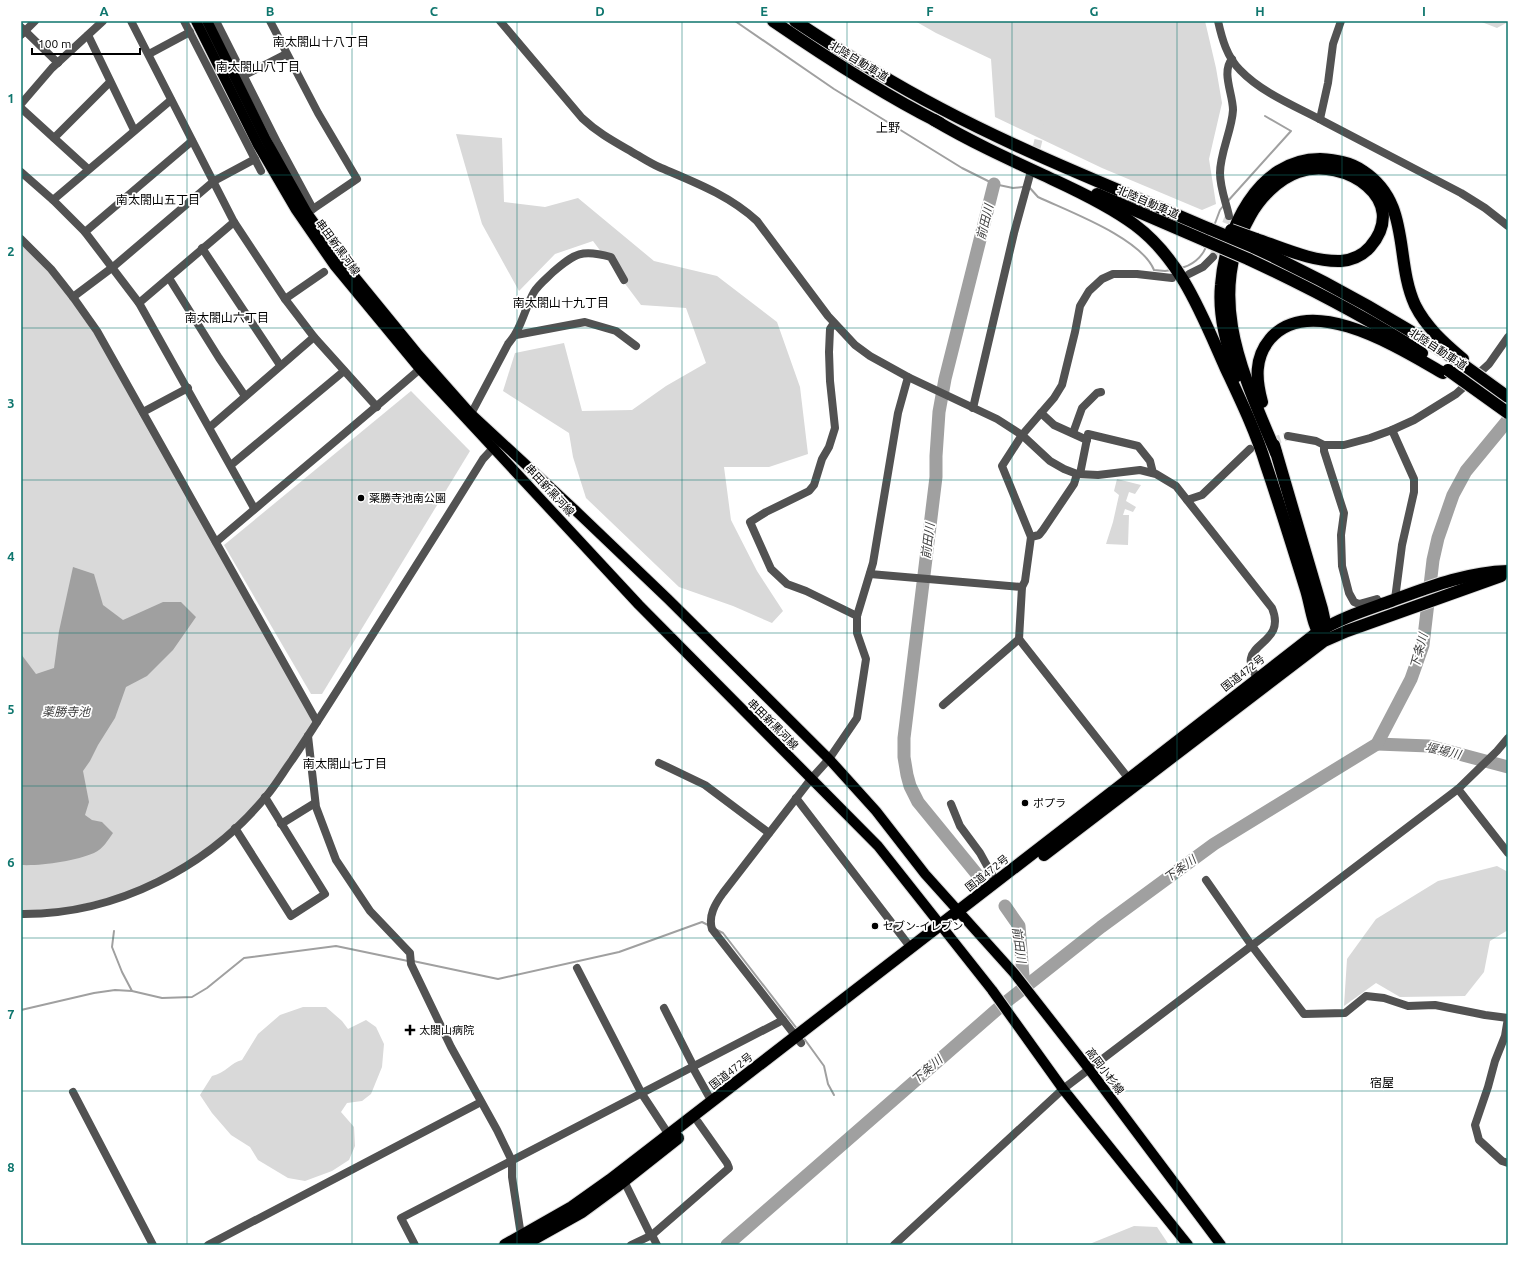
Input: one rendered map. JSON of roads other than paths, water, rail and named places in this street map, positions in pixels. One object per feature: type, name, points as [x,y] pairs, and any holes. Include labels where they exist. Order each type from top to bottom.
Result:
[{"type":"highway","name":"北陸自動車道","points":[[774,21],[855,75],[934,120],[1024,163],[1292,279],[1376,325],[1508,413]]},
{"type":"highway","name":"北陸自動車道","points":[[795,21],[860,63],[940,108],[1030,151],[1147,201],[1254,243],[1297,268],[1340,290],[1462,361],[1508,397]]},
{"type":"highway","points":[[934,120],[963,137],[1103,205],[1122,216],[1148,235],[1168,257],[1185,283],[1212,337],[1256,434]]},
{"type":"highway","points":[[1322,633],[1225,336],[1220,301],[1222,269],[1229,240],[1241,212],[1248,202],[1266,181],[1277,172],[1295,164],[1314,159],[1340,161],[1362,170],[1381,186],[1393,206],[1397,218],[1407,279],[1415,304],[1429,326],[1462,361],[1508,392]]},
{"type":"highway","points":[[1254,243],[1319,259],[1342,261],[1352,259],[1368,250],[1374,243],[1381,226],[1381,208],[1378,199],[1372,190],[1355,176],[1333,169],[1309,169],[1287,177],[1268,192],[1252,212],[1240,237],[1229,282],[1230,315],[1237,348],[1252,394],[1276,453]]},
{"type":"highway","points":[[1322,633],[1322,609],[1259,390],[1258,364],[1266,344],[1280,329],[1290,324],[1311,320],[1323,321],[1352,328],[1445,371]]},
{"type":"highway","name":"国道472号","points":[[526,1242],[712,1102],[798,1040],[1260,683],[1322,633],[1379,605],[1449,580],[1495,571],[1508,572]]},
{"type":"highway","name":"国道472号","points":[[1322,633],[1341,633],[1508,572]]},
{"type":"highway","name":"国道472号","points":[[961,914],[996,882],[1129,779],[1260,683]]},
{"type":"highway","name":"国道472号","points":[[505,1245],[526,1242],[582,1212],[624,1181],[698,1122],[911,948],[943,928]]},
{"type":"main road","name":"串田新黒河線","points":[[196,21],[258,145],[296,210],[334,265],[420,369],[497,445],[576,510],[829,759],[876,811],[925,874],[961,914]]},
{"type":"main road","name":"串田新黒河線","points":[[206,21],[266,140],[341,260],[497,445],[639,605],[878,846],[943,928]]},
{"type":"main road","name":"高岡小杉線","points":[[961,914],[1014,973],[1089,1069],[1221,1245]]},
{"type":"main road","points":[[943,928],[992,990],[1063,1089],[1188,1245]]},
{"type":"street","points":[[35,21],[22,31],[58,63]]},
{"type":"street","points":[[21,104],[58,63],[103,21]]},
{"type":"street","points":[[131,21],[234,222],[285,299],[314,337],[377,407]]},
{"type":"street","points":[[184,21],[261,171]]},
{"type":"street","points":[[216,21],[310,211],[357,179],[318,113],[270,21]]},
{"type":"street","points":[[500,21],[582,118],[597,132],[657,166],[709,189],[745,209],[758,221],[834,323],[855,345],[865,352],[908,377],[997,419],[1022,435],[1050,460],[1064,469],[1079,474],[1098,475],[1140,470],[1165,478],[1176,486],[1268,602],[1275,615],[1276,621],[1273,631],[1257,647],[1251,657],[1250,666],[1260,683]]},
{"type":"street","points":[[1218,21],[1225,46],[1232,59],[1240,70],[1265,90],[1461,193],[1485,208],[1508,226]]},
{"type":"street","points":[[1320,119],[1328,83],[1333,44],[1341,21]]},
{"type":"street","points":[[149,54],[190,32]]},
{"type":"street","points":[[88,35],[134,130]]},
{"type":"street","points":[[243,76],[286,54]]},
{"type":"street","points":[[1229,216],[1220,172],[1233,112],[1233,100],[1227,72],[1227,65],[1232,59]]},
{"type":"street","points":[[54,138],[110,82]]},
{"type":"street","points":[[52,200],[171,100]]},
{"type":"street","points":[[21,108],[88,169]]},
{"type":"street","points":[[85,232],[192,141]]},
{"type":"street","points":[[73,297],[113,267],[214,181],[255,159]]},
{"type":"street","points":[[973,408],[1014,233],[1032,171]]},
{"type":"street","points":[[21,174],[52,200],[85,232],[139,303],[232,465],[254,508]]},
{"type":"street","points":[[139,303],[234,222]]},
{"type":"street","points":[[21,240],[51,269],[97,331],[317,722]]},
{"type":"street","points":[[202,248],[280,365]]},
{"type":"street","points":[[471,414],[508,344],[516,335],[535,291],[546,278],[562,264],[576,255],[595,253],[611,257],[624,280]]},
{"type":"street","points":[[1189,274],[1203,267],[1213,257]]},
{"type":"street","points":[[285,299],[324,272]]},
{"type":"street","points":[[1129,779],[1019,639],[1022,587],[1025,581],[1032,537],[1002,466],[1022,435],[1054,398],[1062,385],[1080,306],[1089,291],[1102,279],[1113,274],[1137,274],[1172,278]]},
{"type":"street","points":[[169,278],[219,358],[245,396]]},
{"type":"street","points":[[516,335],[586,322],[616,331],[636,346]]},
{"type":"street","points":[[834,323],[830,329],[829,352],[835,428],[829,447],[822,459],[814,485],[809,491],[766,512],[750,522],[771,569],[787,584],[806,591],[857,616]]},
{"type":"street","points":[[210,427],[314,337]]},
{"type":"street","points":[[1288,436],[1316,441],[1324,445],[1344,445],[1392,430],[1414,420],[1456,394],[1489,364],[1508,337]]},
{"type":"street","points":[[216,542],[254,508],[377,407],[420,369]]},
{"type":"street","points":[[232,465],[344,371]]},
{"type":"street","points":[[798,1040],[712,929],[710,918],[715,904],[796,798],[829,759],[857,718],[866,660],[857,633],[857,616],[870,574],[898,413],[908,377]]},
{"type":"street","points":[[143,412],[188,388]]},
{"type":"street","points":[[1073,433],[1082,408],[1097,393],[1101,392]]},
{"type":"street","points":[[1041,413],[1054,425],[1087,440]]},
{"type":"street","points":[[1392,430],[1414,479],[1414,492],[1402,545],[1400,598]]},
{"type":"street","points":[[1032,537],[1039,535],[1043,530],[1074,484],[1079,474],[1088,434],[1138,446],[1150,461],[1153,473]]},
{"type":"street","points":[[21,914],[65,912],[127,896],[165,880],[192,863],[220,842],[235,828],[265,798],[308,736],[483,459],[497,445]]},
{"type":"street","points":[[1324,445],[1324,451],[1344,513],[1341,535],[1342,566],[1348,593],[1354,602],[1359,604],[1377,599],[1379,605]]},
{"type":"street","points":[[1187,500],[1202,495],[1250,449]]},
{"type":"street","points":[[870,574],[1022,587]]},
{"type":"street","points":[[943,705],[1019,639]]},
{"type":"street","points":[[308,736],[315,803],[336,860],[370,911],[410,953],[411,964],[451,1047],[497,1130],[512,1161],[520,1229],[526,1242]]},
{"type":"street","points":[[894,1245],[1063,1089],[1458,789],[1497,751],[1508,738]]},
{"type":"street","points":[[659,763],[705,785],[769,833]]},
{"type":"street","points":[[1458,789],[1508,853]]},
{"type":"street","points":[[235,828],[291,916],[325,894],[265,798]]},
{"type":"street","points":[[796,798],[911,948]]},
{"type":"street","points":[[282,824],[315,803]]},
{"type":"street","points":[[951,804],[960,826],[980,853],[996,882]]},
{"type":"street","points":[[1206,880],[1252,946],[1304,1014],[1345,1013],[1366,996],[1384,998],[1408,1006],[1435,1005],[1508,1018],[1505,1036],[1475,1125],[1479,1140],[1502,1161],[1508,1163]]},
{"type":"street","points":[[576,968],[642,1094],[669,1135]]},
{"type":"street","points":[[664,1008],[712,1102]]},
{"type":"street","points":[[415,1245],[402,1218],[783,1020]]},
{"type":"street","points":[[73,1092],[153,1245]]},
{"type":"street","points":[[208,1245],[481,1102]]},
{"type":"street","points":[[631,1245],[651,1236],[729,1168],[698,1122]]},
{"type":"street","points":[[624,1181],[651,1236],[657,1245]]},
{"type":"water","name":"薬勝寺池","points":[[73,567],[94,574],[103,605],[123,620],[163,602],[181,602],[196,617],[173,650],[147,676],[126,687],[115,718],[83,771],[89,802],[85,815],[92,820],[102,822],[113,833],[109,839],[100,849],[87,856],[38,865],[21,865],[21,654],[36,674],[54,668],[59,631]]},
{"type":"waterway","points":[[735,21],[834,89],[962,168],[994,184],[1013,188],[1023,187]]},
{"type":"waterway","points":[[1227,202],[1291,131],[1265,116]]},
{"type":"waterway","name":"前田川","points":[[980,878],[918,802],[910,786],[907,775],[904,757],[904,738],[936,477],[939,412],[945,379],[994,184]]},
{"type":"waterway","points":[[1029,187],[1038,197],[1085,218],[1120,237],[1135,247],[1147,258],[1154,270],[1172,270]]},
{"type":"waterway","points":[[1214,226],[1220,210],[1224,205]]},
{"type":"waterway","points":[[1180,268],[1189,265],[1196,260],[1206,247]]},
{"type":"waterway","name":"下条川","points":[[727,1245],[1001,1006],[1101,927],[1214,844],[1377,744],[1411,679],[1423,645],[1433,560],[1438,538],[1453,495],[1466,471],[1508,420]]},
{"type":"waterway","name":"堰場川","points":[[1377,744],[1429,746],[1508,767]]},
{"type":"waterway","name":"前田川","points":[[1005,906],[1019,926],[1024,988]]},
{"type":"waterway","points":[[413,961],[498,979],[619,952],[702,922],[710,926]]},
{"type":"waterway","points":[[717,930],[723,933],[798,1030]]},
{"type":"waterway","points":[[21,1010],[94,993],[115,990],[132,991],[122,972],[112,947],[114,931]]},
{"type":"waterway","points":[[132,991],[162,998],[192,997],[207,988],[244,958],[336,946],[408,961]]},
{"type":"waterway","points":[[803,1037],[824,1066],[828,1084],[834,1095]]},
{"type":"tunnel","points":[[1031,171],[1043,121]]},
{"type":"tunnel","points":[[1213,257],[1229,216]]},
{"type":"tunnel","points":[[1250,449],[1288,436]]},
{"type":"place","name":"薬勝寺池南公園","points":[[361,498]]},
{"type":"place","name":"ポプラ","points":[[1025,803]]},
{"type":"place","name":"セブン-イレブン","points":[[875,926]]},
{"type":"place","name":"太閤山病院","points":[[410,1030]]},
{"type":"district","name":"南太閤山十八丁目","points":[[321,42]]},
{"type":"district","name":"南太閤山八丁目","points":[[258,67]]},
{"type":"district","name":"上野","points":[[888,128]]},
{"type":"district","name":"南太閤山五丁目","points":[[158,200]]},
{"type":"district","name":"南太閤山十九丁目","points":[[561,303]]},
{"type":"district","name":"南太閤山六丁目","points":[[227,318]]},
{"type":"district","name":"南太閤山七丁目","points":[[345,764]]},
{"type":"district","name":"宿屋","points":[[1382,1083]]}]
